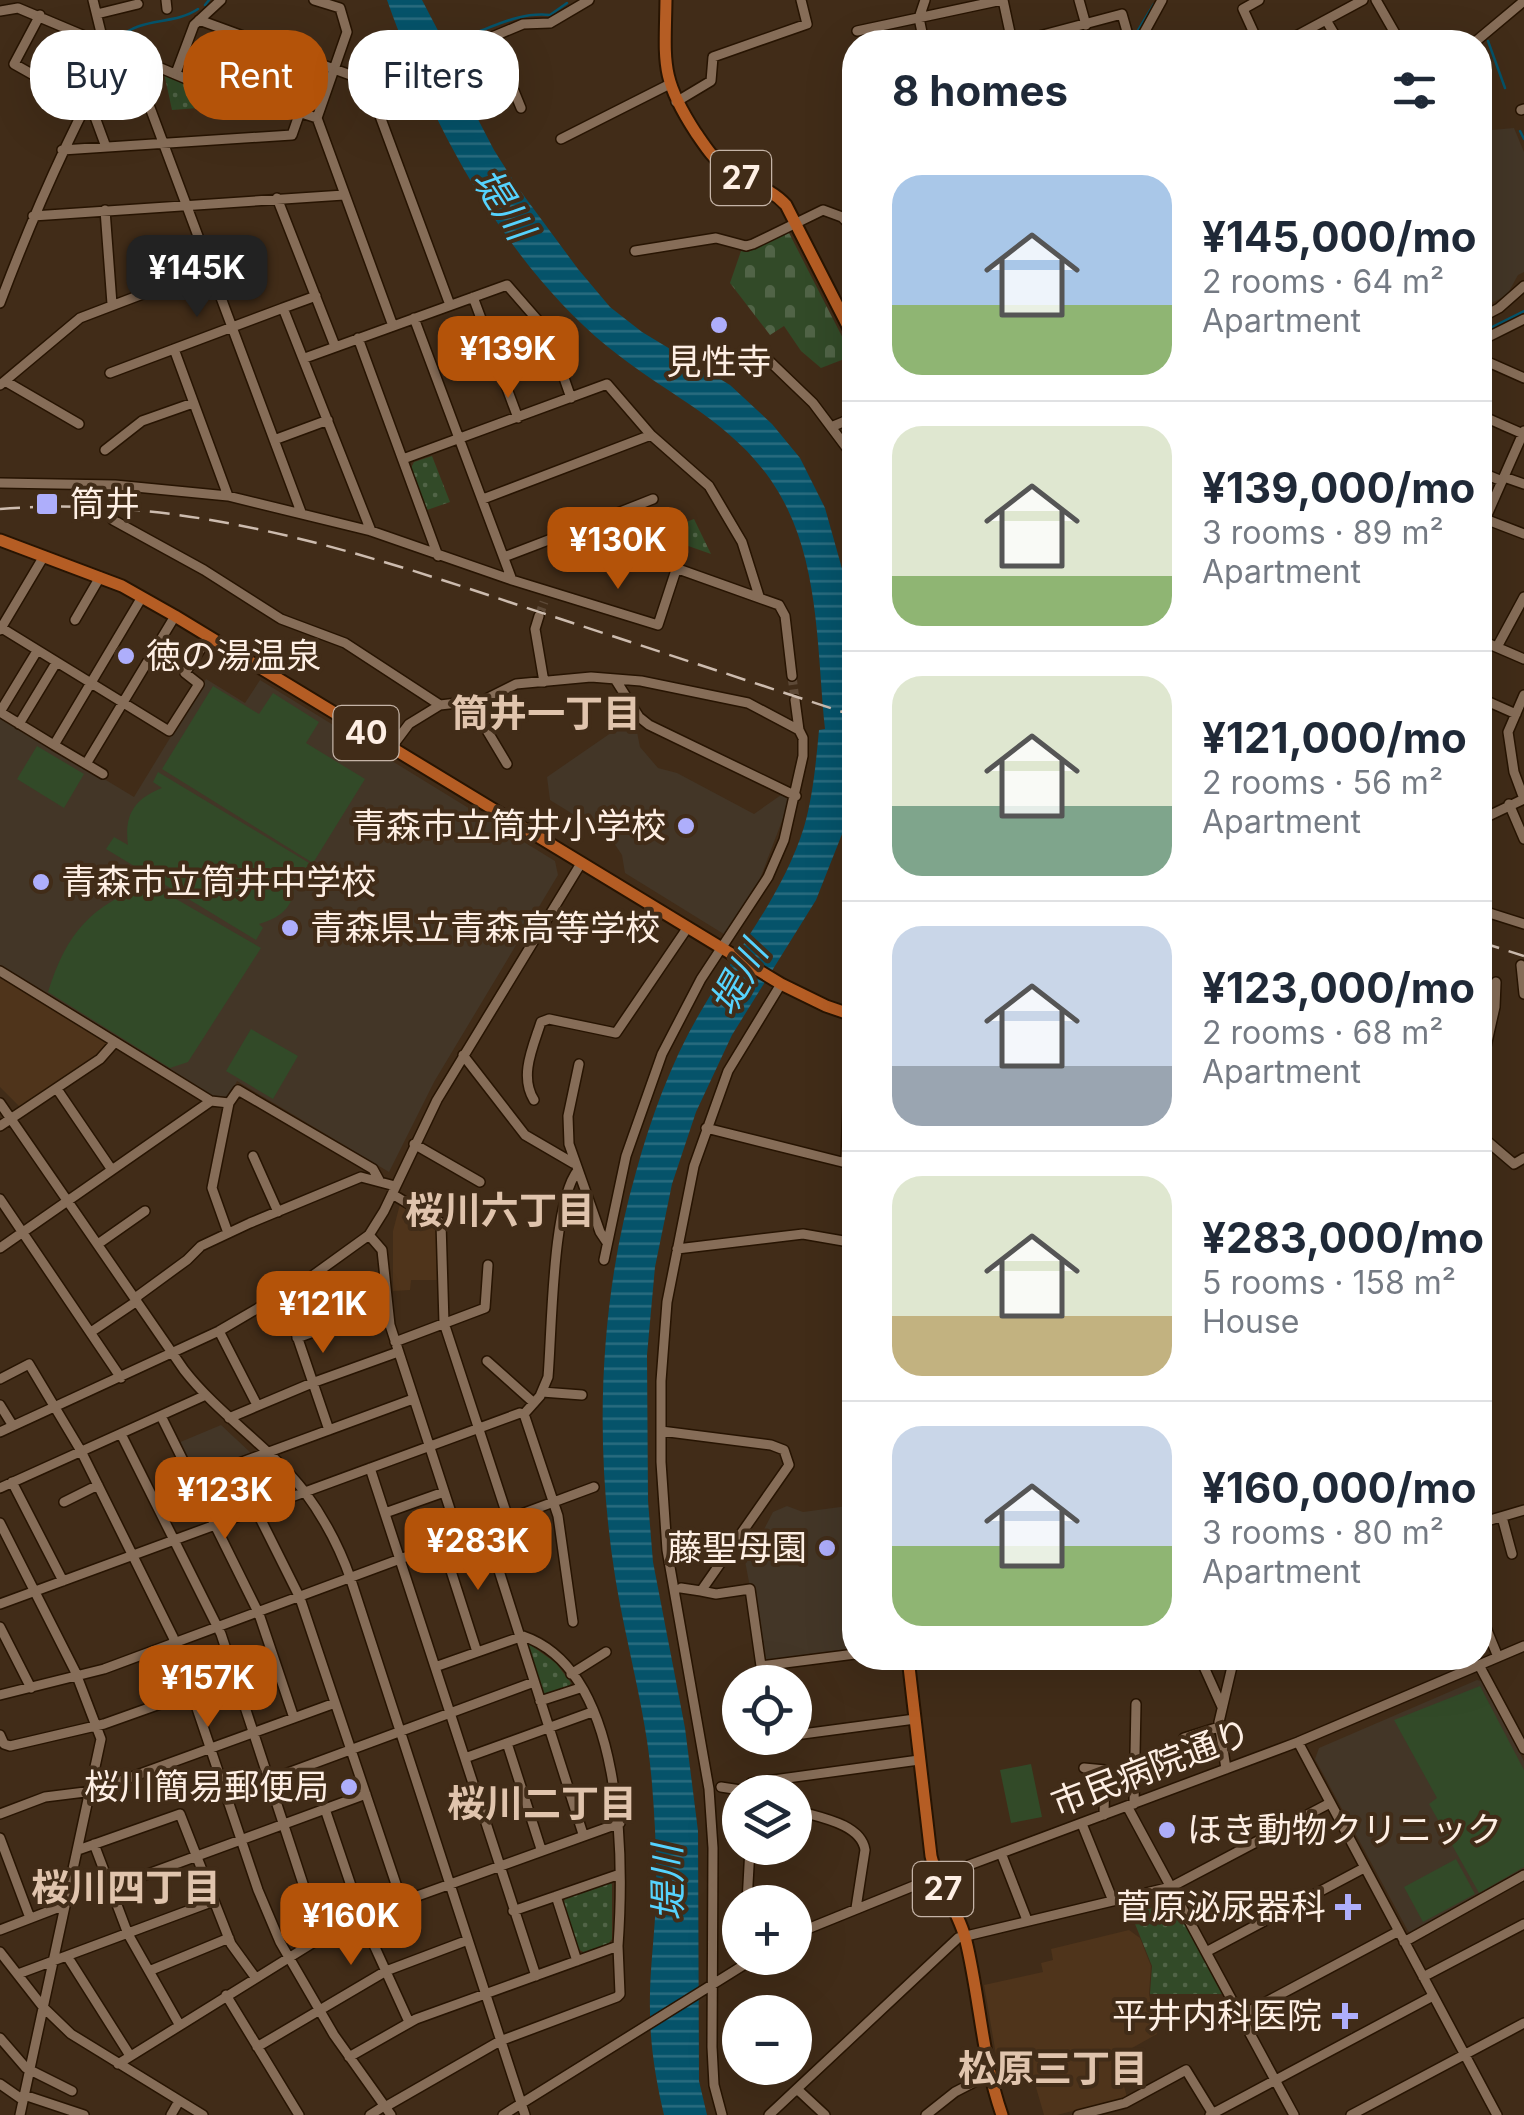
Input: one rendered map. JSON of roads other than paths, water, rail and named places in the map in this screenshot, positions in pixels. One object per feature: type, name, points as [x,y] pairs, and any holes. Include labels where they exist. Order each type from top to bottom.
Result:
[{"type":"main road","name":"27","points":[[666,0],[668,85],[676,102],[722,164],[777,196],[796,222],[842,314]]},
{"type":"main road","name":"40","points":[[0,541],[100,577],[175,616],[779,983],[842,1011]]},
{"type":"main road","name":"27","points":[[910,1670],[926,1820],[937,1877],[964,1935],[988,2075],[1002,2115]]},
{"type":"street","points":[[93,0],[101,30]]},
{"type":"street","points":[[176,73],[194,25],[221,0]]},
{"type":"street","points":[[314,0],[338,4],[347,32],[328,86]]},
{"type":"street","points":[[521,108],[492,37],[523,24],[550,23],[573,3],[588,0]]},
{"type":"street","points":[[676,102],[711,81],[714,57],[807,24],[801,0]]},
{"type":"street","points":[[922,30],[919,18],[925,0]]},
{"type":"street","points":[[862,30],[1002,0],[1011,30]]},
{"type":"street","points":[[1078,0],[1086,25]]},
{"type":"street","points":[[1118,0],[1127,30]]},
{"type":"street","points":[[1146,30],[1162,0]]},
{"type":"street","points":[[1252,30],[1241,5],[1259,0]]},
{"type":"street","points":[[1307,30],[1364,0]]},
{"type":"street","points":[[1376,0],[1393,30]]},
{"type":"street","points":[[1489,30],[1524,1]]},
{"type":"street","points":[[97,14],[138,4]]},
{"type":"street","points":[[0,10],[18,8],[72,30]]},
{"type":"street","points":[[1065,30],[1122,14]]},
{"type":"street","points":[[32,30],[40,15]]},
{"type":"street","points":[[200,20],[367,81],[450,305]]},
{"type":"street","points":[[1326,20],[1332,30]]},
{"type":"street","points":[[30,34],[14,64],[30,72]]},
{"type":"street","points":[[163,68],[183,76]]},
{"type":"street","points":[[561,139],[668,85]]},
{"type":"street","points":[[0,303],[33,216],[77,120]]},
{"type":"street","points":[[95,120],[106,146]]},
{"type":"street","points":[[154,120],[301,512]]},
{"type":"street","points":[[62,150],[292,135],[297,120]]},
{"type":"street","points":[[318,120],[393,326]]},
{"type":"street","points":[[33,216],[344,195]]},
{"type":"street","points":[[277,198],[336,346]]},
{"type":"street","points":[[104,210],[112,304]]},
{"type":"street","points":[[635,251],[716,238],[746,246],[826,210],[842,217]]},
{"type":"street","points":[[79,424],[3,383],[73,322],[211,268]]},
{"type":"street","points":[[304,358],[508,285],[548,332],[571,398]]},
{"type":"street","points":[[1492,312],[1524,286]]},
{"type":"street","points":[[110,373],[316,296]]},
{"type":"street","points":[[474,297],[518,418]]},
{"type":"street","points":[[283,308],[371,531]]},
{"type":"street","points":[[414,318],[512,580]]},
{"type":"street","points":[[1492,338],[1524,319]]},
{"type":"street","points":[[358,338],[438,556]]},
{"type":"street","points":[[174,349],[228,496]]},
{"type":"street","points":[[762,353],[813,404],[842,442]]},
{"type":"street","points":[[1492,364],[1524,378]]},
{"type":"street","points":[[403,459],[607,384],[650,434],[709,486],[742,542],[759,596]]},
{"type":"street","points":[[105,450],[142,421],[194,402]]},
{"type":"street","points":[[274,440],[328,420]]},
{"type":"street","points":[[1492,420],[1523,433],[1492,504]]},
{"type":"street","points":[[831,427],[842,422]]},
{"type":"street","points":[[484,499],[650,434]]},
{"type":"street","points":[[1492,476],[1524,484]]},
{"type":"street","points":[[0,483],[115,485],[228,496],[371,531],[658,626],[676,570]]},
{"type":"street","points":[[114,498],[115,485]]},
{"type":"street","points":[[504,557],[653,499]]},
{"type":"street","points":[[113,516],[113,520],[204,570],[281,620],[345,644],[440,705]]},
{"type":"street","points":[[1492,523],[1524,534]]},
{"type":"street","points":[[572,531],[780,605],[792,676]]},
{"type":"street","points":[[44,556],[0,629],[171,731],[199,684],[186,673],[209,636]]},
{"type":"street","points":[[75,620],[100,577]]},
{"type":"street","points":[[544,602],[547,590]]},
{"type":"street","points":[[1497,647],[1524,597]]},
{"type":"street","points":[[54,745],[142,598]]},
{"type":"street","points":[[86,764],[175,616]]},
{"type":"street","points":[[539,616],[535,629],[544,682]]},
{"type":"street","points":[[1492,645],[1524,659]]},
{"type":"street","points":[[37,651],[0,712],[103,774]]},
{"type":"street","points":[[19,724],[56,663]]},
{"type":"street","points":[[391,748],[410,724],[440,705],[484,700],[516,684],[602,677],[748,702],[799,730]]},
{"type":"street","points":[[616,679],[649,725],[796,796]]},
{"type":"street","points":[[1492,814],[1524,799],[1514,772],[1508,736],[1524,695]]},
{"type":"street","points":[[604,1260],[626,1156],[656,1069],[680,1018],[768,877],[784,840],[804,745],[795,700]]},
{"type":"street","points":[[470,702],[508,764]]},
{"type":"street","points":[[1492,703],[1516,714]]},
{"type":"street","points":[[1510,804],[1524,839]]},
{"type":"street","points":[[0,1432],[218,1332],[282,1296],[369,1235],[464,1055],[580,865]]},
{"type":"street","points":[[1492,914],[1524,924]]},
{"type":"street","points":[[534,1100],[528,1090],[527,1070],[541,1022],[549,1019],[616,1033],[688,927]]},
{"type":"street","points":[[1521,965],[1524,1008]]},
{"type":"street","points":[[0,971],[211,1101],[228,1102]]},
{"type":"street","points":[[1492,1020],[1496,982]]},
{"type":"street","points":[[722,2115],[712,2068],[710,1805],[667,1550],[661,1431],[664,1333],[676,1249],[706,1128],[728,1071],[779,983]]},
{"type":"street","points":[[0,1126],[100,1058],[115,1042]]},
{"type":"street","points":[[464,1055],[525,1135],[576,1167]]},
{"type":"street","points":[[578,1064],[568,1128],[576,1167],[606,1241]]},
{"type":"street","points":[[56,1089],[112,1170]]},
{"type":"street","points":[[228,1233],[212,1192],[228,1102],[241,1089],[373,1169],[379,1180]]},
{"type":"street","points":[[0,1248],[211,1101]]},
{"type":"street","points":[[0,1102],[173,1355],[206,1395],[304,1492],[332,1536],[352,1580],[525,2115]]},
{"type":"street","points":[[706,1128],[842,1162]]},
{"type":"street","points":[[1492,1143],[1519,1161],[1523,1175]]},
{"type":"street","points":[[414,1144],[480,1182]]},
{"type":"street","points":[[253,1156],[278,1212]]},
{"type":"street","points":[[0,1604],[524,1414],[548,1378],[560,1210],[576,1167]]},
{"type":"street","points":[[90,1332],[201,1246],[354,1180],[379,1180],[442,1223],[444,1323],[508,1518]]},
{"type":"street","points":[[0,1199],[122,1378]]},
{"type":"street","points":[[98,1244],[144,1210]]},
{"type":"street","points":[[676,1249],[786,1234],[815,1234],[842,1240]]},
{"type":"street","points":[[369,1235],[382,1253],[386,1305],[396,1347],[460,1540]]},
{"type":"street","points":[[230,1418],[486,1306],[488,1265]]},
{"type":"street","points":[[282,1296],[328,1430]]},
{"type":"street","points":[[298,1338],[386,1305]]},
{"type":"street","points":[[218,1332],[257,1405]]},
{"type":"street","points":[[486,1361],[534,1403]]},
{"type":"street","points":[[0,1380],[28,1364],[81,1451],[176,1644],[258,1890],[288,1957],[348,2057],[387,2109]]},
{"type":"street","points":[[542,1392],[582,1395]]},
{"type":"street","points":[[0,1488],[206,1395]]},
{"type":"street","points":[[192,1480],[413,1399]]},
{"type":"street","points":[[0,1405],[13,1426]]},
{"type":"street","points":[[524,1414],[553,1502],[573,1622]]},
{"type":"street","points":[[161,1416],[259,1614],[294,1718]]},
{"type":"street","points":[[661,1431],[772,1445],[784,1450],[790,1460],[702,1591]]},
{"type":"street","points":[[121,1434],[218,1628],[324,1935]]},
{"type":"street","points":[[370,1468],[536,1976]]},
{"type":"street","points":[[12,1482],[63,1581]]},
{"type":"street","points":[[64,1502],[98,1484]]},
{"type":"street","points":[[0,1695],[78,1677],[176,1644],[594,1488]]},
{"type":"street","points":[[385,1513],[444,1492]]},
{"type":"street","points":[[256,1510],[300,1598],[402,1899]]},
{"type":"street","points":[[1492,1520],[1524,1510]]},
{"type":"street","points":[[1502,1517],[1512,1554]]},
{"type":"street","points":[[0,1523],[78,1677],[101,1739],[20,2115]]},
{"type":"street","points":[[486,1530],[584,1834]]},
{"type":"street","points":[[443,1546],[477,1652]]},
{"type":"street","points":[[681,1588],[716,1594],[750,1590],[761,1666],[842,1656]]},
{"type":"street","points":[[0,1627],[30,1688]]},
{"type":"street","points":[[370,2115],[387,2109],[500,2041],[620,1994],[620,1823],[612,1775],[580,1688],[572,1674],[537,1643],[520,1636],[435,1667]]},
{"type":"street","points":[[1492,1643],[1498,1657]]},
{"type":"street","name":"市民病院通り","points":[[1492,1660],[1524,1646]]},
{"type":"street","points":[[572,1674],[606,1652]]},
{"type":"street","points":[[1205,1670],[1222,1707]]},
{"type":"street","points":[[1226,1769],[1219,1727],[1231,1670]]},
{"type":"street","name":"市民病院通り","points":[[812,1927],[1298,1742],[1467,1670]]},
{"type":"street","points":[[1482,1670],[1520,1734],[1524,1749]]},
{"type":"street","points":[[269,1780],[534,1682]]},
{"type":"street","points":[[540,1702],[580,1688]]},
{"type":"street","points":[[0,1735],[4,1744],[10,1746],[97,1726],[191,1693]]},
{"type":"street","points":[[0,1814],[45,1797],[89,1792],[335,1703]]},
{"type":"street","points":[[1136,1704],[1131,1805],[1294,2115]]},
{"type":"street","points":[[465,1758],[592,1712]]},
{"type":"street","points":[[812,1732],[916,1719]]},
{"type":"street","points":[[1184,1738],[1219,1727]]},
{"type":"street","points":[[1298,1742],[1497,2115]]},
{"type":"street","points":[[507,1743],[542,1849]]},
{"type":"street","points":[[801,1775],[920,1760]]},
{"type":"street","points":[[1084,1768],[1105,1770],[1104,1815]]},
{"type":"street","points":[[110,1888],[366,1794]]},
{"type":"street","points":[[769,2115],[922,1969],[964,1935],[1171,1887],[1330,1803]]},
{"type":"street","points":[[325,1809],[360,1915],[409,2022]]},
{"type":"street","points":[[78,1850],[182,1815],[229,1938],[255,1977]]},
{"type":"street","points":[[812,1816],[851,1830],[864,1841],[856,1908]]},
{"type":"street","points":[[118,2064],[360,1915],[620,1823]]},
{"type":"street","points":[[1082,1824],[1113,1901]]},
{"type":"street","points":[[0,1838],[30,1918]]},
{"type":"street","points":[[94,1844],[128,1934],[179,2024]]},
{"type":"street","points":[[1001,1853],[1026,1920]]},
{"type":"street","points":[[1206,1952],[1364,1868]]},
{"type":"street","points":[[513,1910],[620,1874]]},
{"type":"street","points":[[1404,1942],[1524,1876]]},
{"type":"street","points":[[556,1896],[577,1961]]},
{"type":"street","points":[[18,1974],[214,1900]]},
{"type":"street","points":[[0,1930],[65,1906]]},
{"type":"street","points":[[1423,1977],[1524,1924]]},
{"type":"street","points":[[1240,2016],[1398,1932]]},
{"type":"street","points":[[148,1971],[229,1938]]},
{"type":"street","points":[[257,2047],[386,1970],[468,1940]]},
{"type":"street","points":[[348,2057],[409,2022],[618,1946]]},
{"type":"street","points":[[1,1955],[43,2008],[71,2034],[203,2115]]},
{"type":"street","points":[[67,1956],[130,2054]]},
{"type":"street","points":[[503,2115],[728,1975]]},
{"type":"street","points":[[226,1996],[299,2115]]},
{"type":"street","points":[[1078,2115],[1126,2103],[1186,2070],[1212,2114],[1433,1996]]},
{"type":"street","points":[[1351,2115],[1524,2022]]},
{"type":"street","points":[[0,2038],[30,2070],[72,2091]]},
{"type":"street","points":[[926,2115],[954,2092],[988,2075]]},
{"type":"street","points":[[0,2084],[24,2098],[84,2115]]},
{"type":"street","points":[[797,2089],[824,2115]]},
{"type":"street","points":[[171,2115],[179,2101]]},
{"type":"street","points":[[1126,2103],[1130,2115]]},
{"type":"water","points":[[387,0],[422,0],[438,30],[398,30]]},
{"type":"water","name":"堤川","points":[[438,120],[478,120],[516,185],[610,307],[642,332],[730,385],[772,424],[800,458],[825,508],[842,569],[842,834],[816,900],[732,1035],[696,1112],[672,1184],[655,1267],[647,1355],[648,1501],[653,1562],[685,1728],[698,1831],[699,2081],[707,2115],[664,2115],[654,2063],[650,1996],[656,1883],[653,1798],[646,1732],[608,1526],[604,1372],[614,1271],[642,1151],[656,1110],[690,1030],[784,876],[804,827],[819,730],[825,729],[814,608],[792,520],[762,468],[723,429],[631,365],[571,313],[504,233]]},
{"type":"waterway","points":[[205,5],[209,0]]},
{"type":"waterway","points":[[482,30],[519,17],[550,15],[567,3]]},
{"type":"waterway","points":[[1138,30],[1154,4]]},
{"type":"waterway","points":[[131,30],[198,9]]},
{"type":"waterway","points":[[1492,52],[1505,88]]},
{"type":"waterway","points":[[1520,131],[1524,139]]},
{"type":"waterway","points":[[1492,327],[1524,311]]},
{"type":"tunnel","points":[[113,516],[114,498]]},
{"type":"tunnel","points":[[539,616],[544,602]]},
{"type":"tunnel","points":[[792,676],[795,700]]},
{"type":"railway","points":[[0,509],[135,510],[266,531],[396,566],[842,712]]},
{"type":"railway","points":[[1492,946],[1524,956]]},
{"type":"place","name":"見性寺","points":[[719,325]]},
{"type":"place","name":"筒井","points":[[47,504]]},
{"type":"place","name":"徳の湯温泉","points":[[126,656]]},
{"type":"place","name":"青森市立筒井小学校","points":[[686,826]]},
{"type":"place","name":"青森市立筒井中学校","points":[[41,882]]},
{"type":"place","name":"青森県立青森高等学校","points":[[290,928]]},
{"type":"place","name":"藤聖母園","points":[[827,1548]]},
{"type":"place","name":"桜川簡易郵便局","points":[[349,1787]]},
{"type":"place","name":"ほき動物クリニック","points":[[1167,1830]]},
{"type":"place","name":"菅原泌尿器科","points":[[1348,1907]]},
{"type":"place","name":"平井内科医院","points":[[1345,2016]]},
{"type":"district","name":"筒井一丁目","points":[[546,714]]},
{"type":"district","name":"桜川六丁目","points":[[500,1211]]},
{"type":"district","name":"桜川二丁目","points":[[542,1804]]},
{"type":"district","name":"桜川四丁目","points":[[126,1888]]},
{"type":"district","name":"松原三丁目","points":[[1053,2069]]}]
